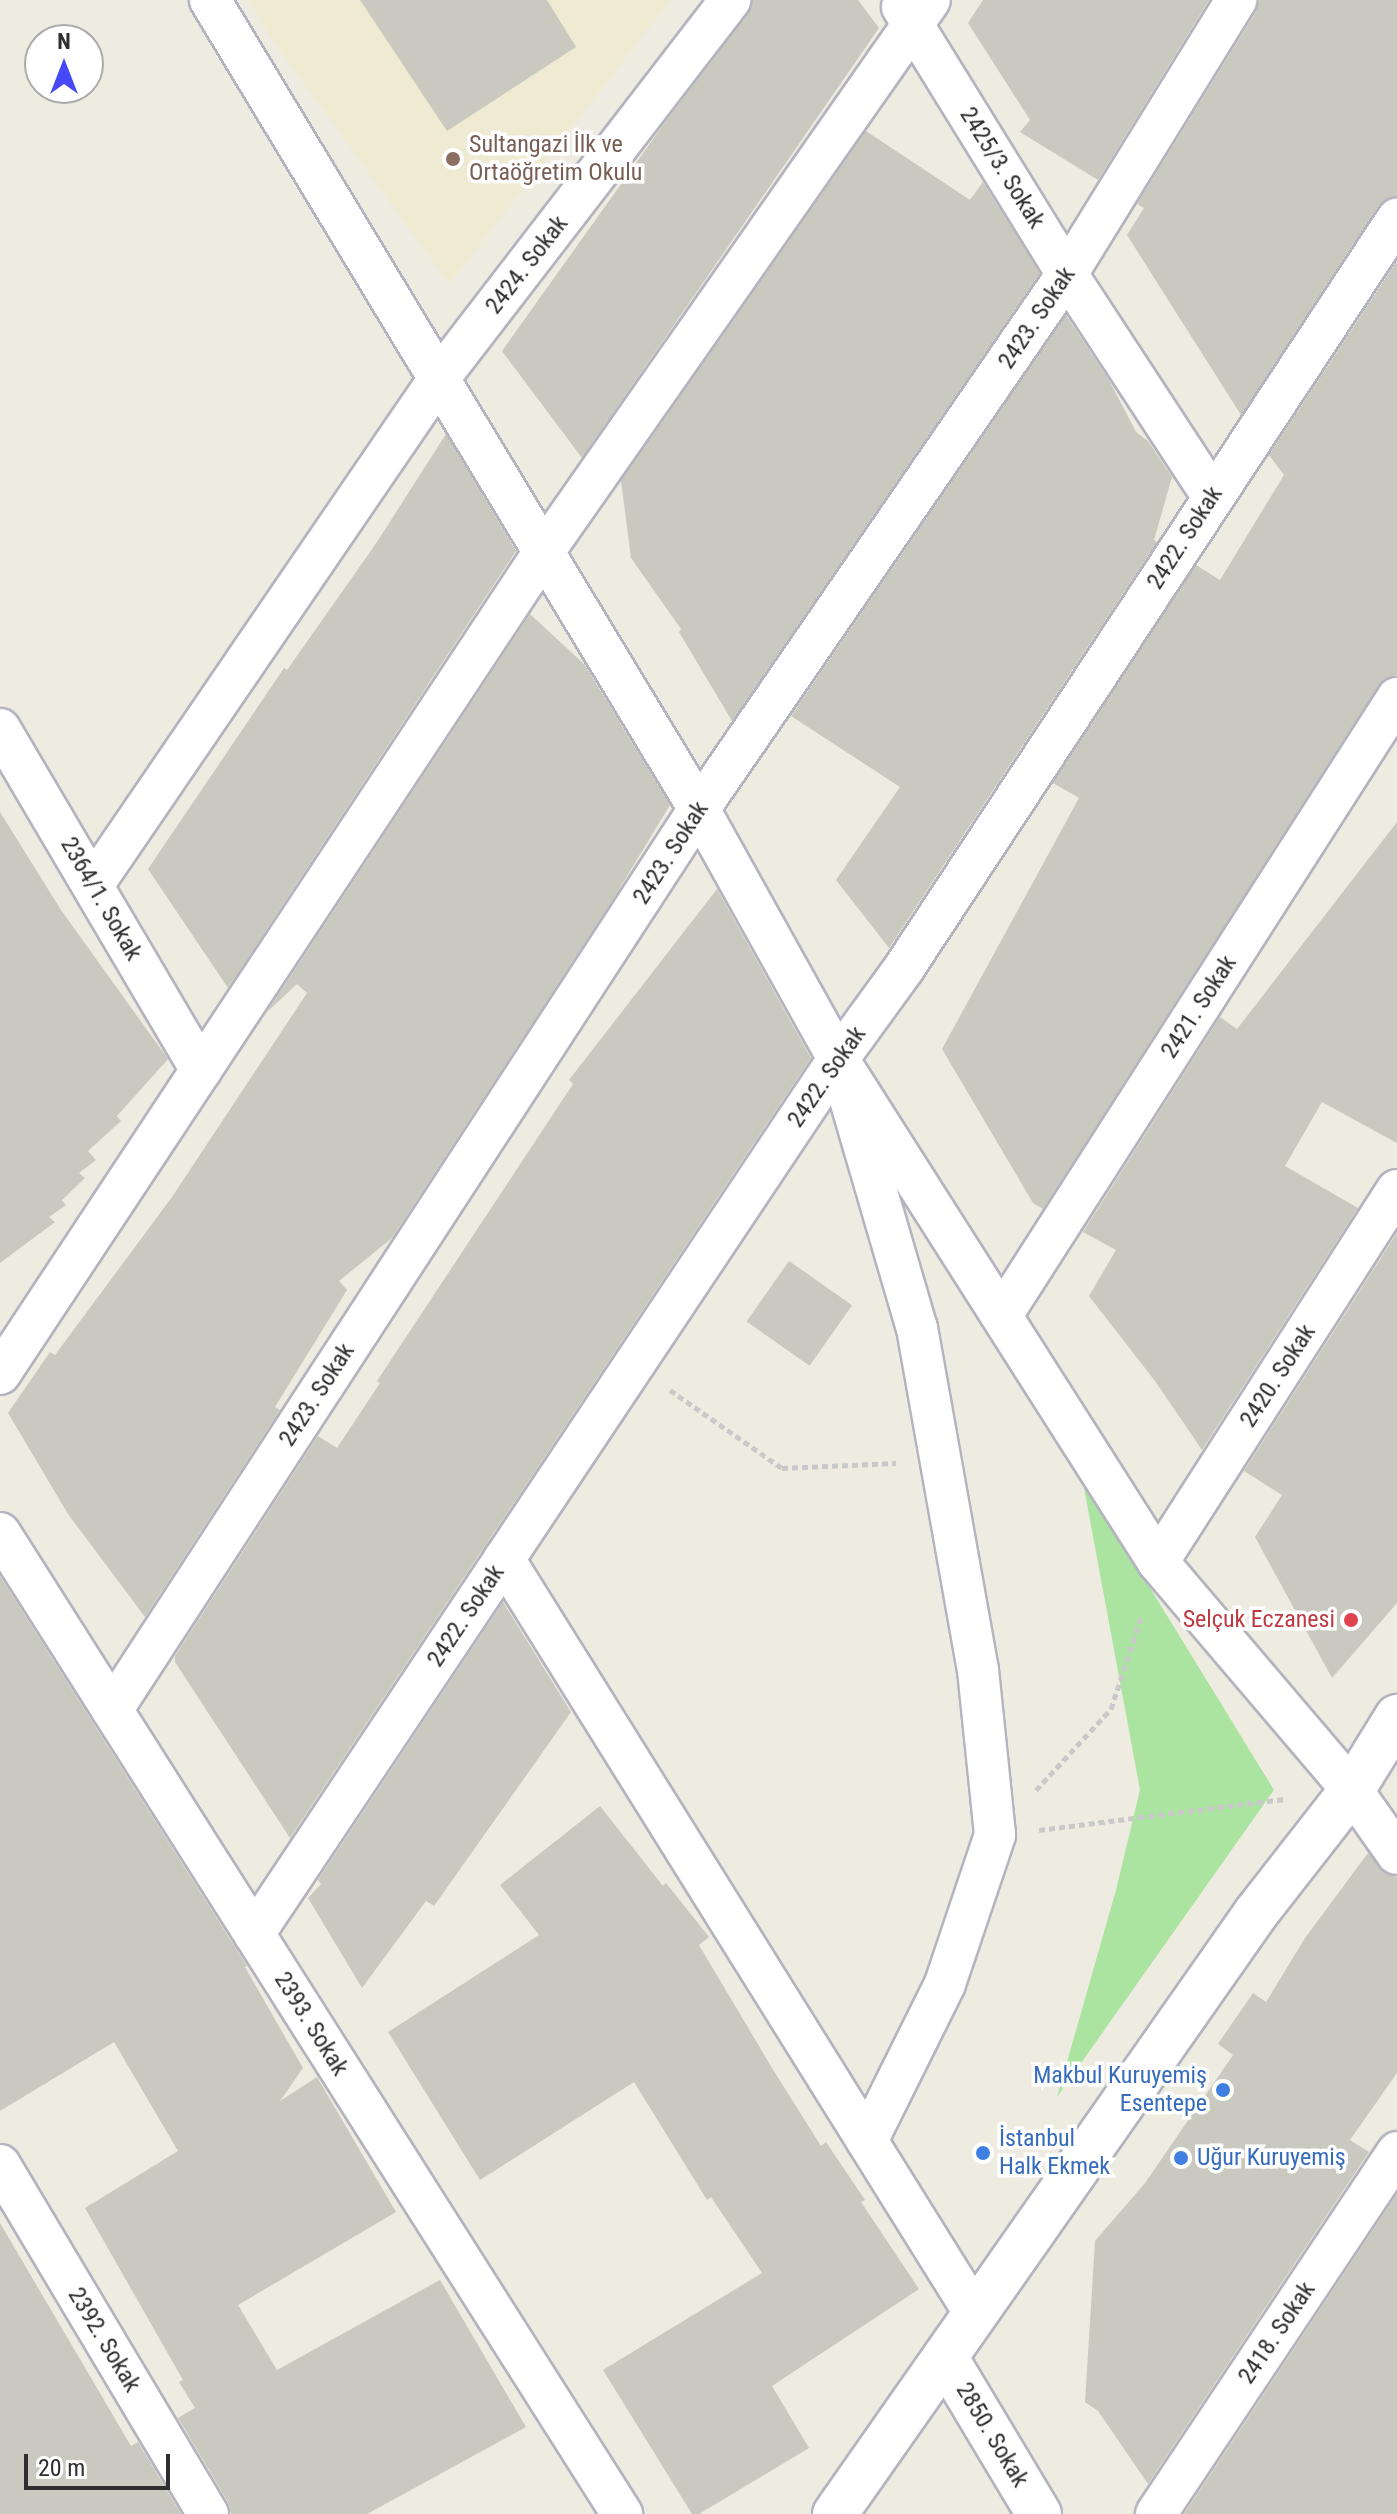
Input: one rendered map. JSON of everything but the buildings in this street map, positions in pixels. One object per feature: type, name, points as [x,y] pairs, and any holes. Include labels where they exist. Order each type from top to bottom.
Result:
[{"type":"main road","points":[[835,2514],[1256,1913],[1352,1790],[1397,1717]]},
{"type":"main road","name":"2850. Sokak","points":[[945,2357],[1039,2514]]},
{"type":"street","points":[[210,0],[699,809],[838,1059],[1158,1562],[1352,1790],[1397,1854]]},
{"type":"street","name":"2424. Sokak","points":[[93,885],[440,377],[730,0]]},
{"type":"street","name":"2423. Sokak","points":[[112,1710],[699,809],[1067,274],[1236,0]]},
{"type":"street","points":[[0,1374],[545,550],[914,8]]},
{"type":"street","name":"2425/3. Sokak","points":[[914,8],[1067,274],[1212,496]]},
{"type":"street","name":"2422. Sokak","points":[[254,1934],[838,1059],[904,968],[1397,219]]},
{"type":"street","name":"2421. Sokak","points":[[1002,1315],[1397,698]]},
{"type":"street","name":"2364/1. Sokak","points":[[0,729],[201,1070]]},
{"type":"street","points":[[838,1059],[917,1328],[978,1670],[995,1835],[945,1984],[867,2141]]},
{"type":"street","name":"2420. Sokak","points":[[1158,1562],[1397,1190]]},
{"type":"street","name":"2393. Sokak","points":[[0,1533],[622,2514]]},
{"type":"street","points":[[504,1559],[975,2314]]},
{"type":"street","name":"2418. Sokak","points":[[1156,2514],[1397,2152]]},
{"type":"street","name":"2392. Sokak","points":[[0,2165],[208,2514]]},
{"type":"path","points":[[634,1364],[782,1468],[941,1462]]},
{"type":"path","points":[[995,1835],[1111,1709],[1158,1562]]},
{"type":"path","points":[[995,1835],[1352,1790]]},
{"type":"shaded area","name":"Sultangazi İlk ve Ortaöğretim Okulu","points":[[249,0],[671,0],[449,284],[269,35]]},
{"type":"green space","points":[[1082,1477],[1274,1790],[1057,2097],[1116,1890],[1140,1790]]},
{"type":"place","name":"Sultangazi İlk ve Ortaöğretim Okulu","points":[[453,159]]},
{"type":"place","name":"Selçuk Eczanesi","points":[[1351,1620]]},
{"type":"place","name":"Makbul Kuruyemiş Esentepe","points":[[1223,2090]]},
{"type":"place","name":"İstanbul Halk Ekmek","points":[[983,2153]]},
{"type":"place","name":"Uğur Kuruyemiş","points":[[1181,2158]]}]
